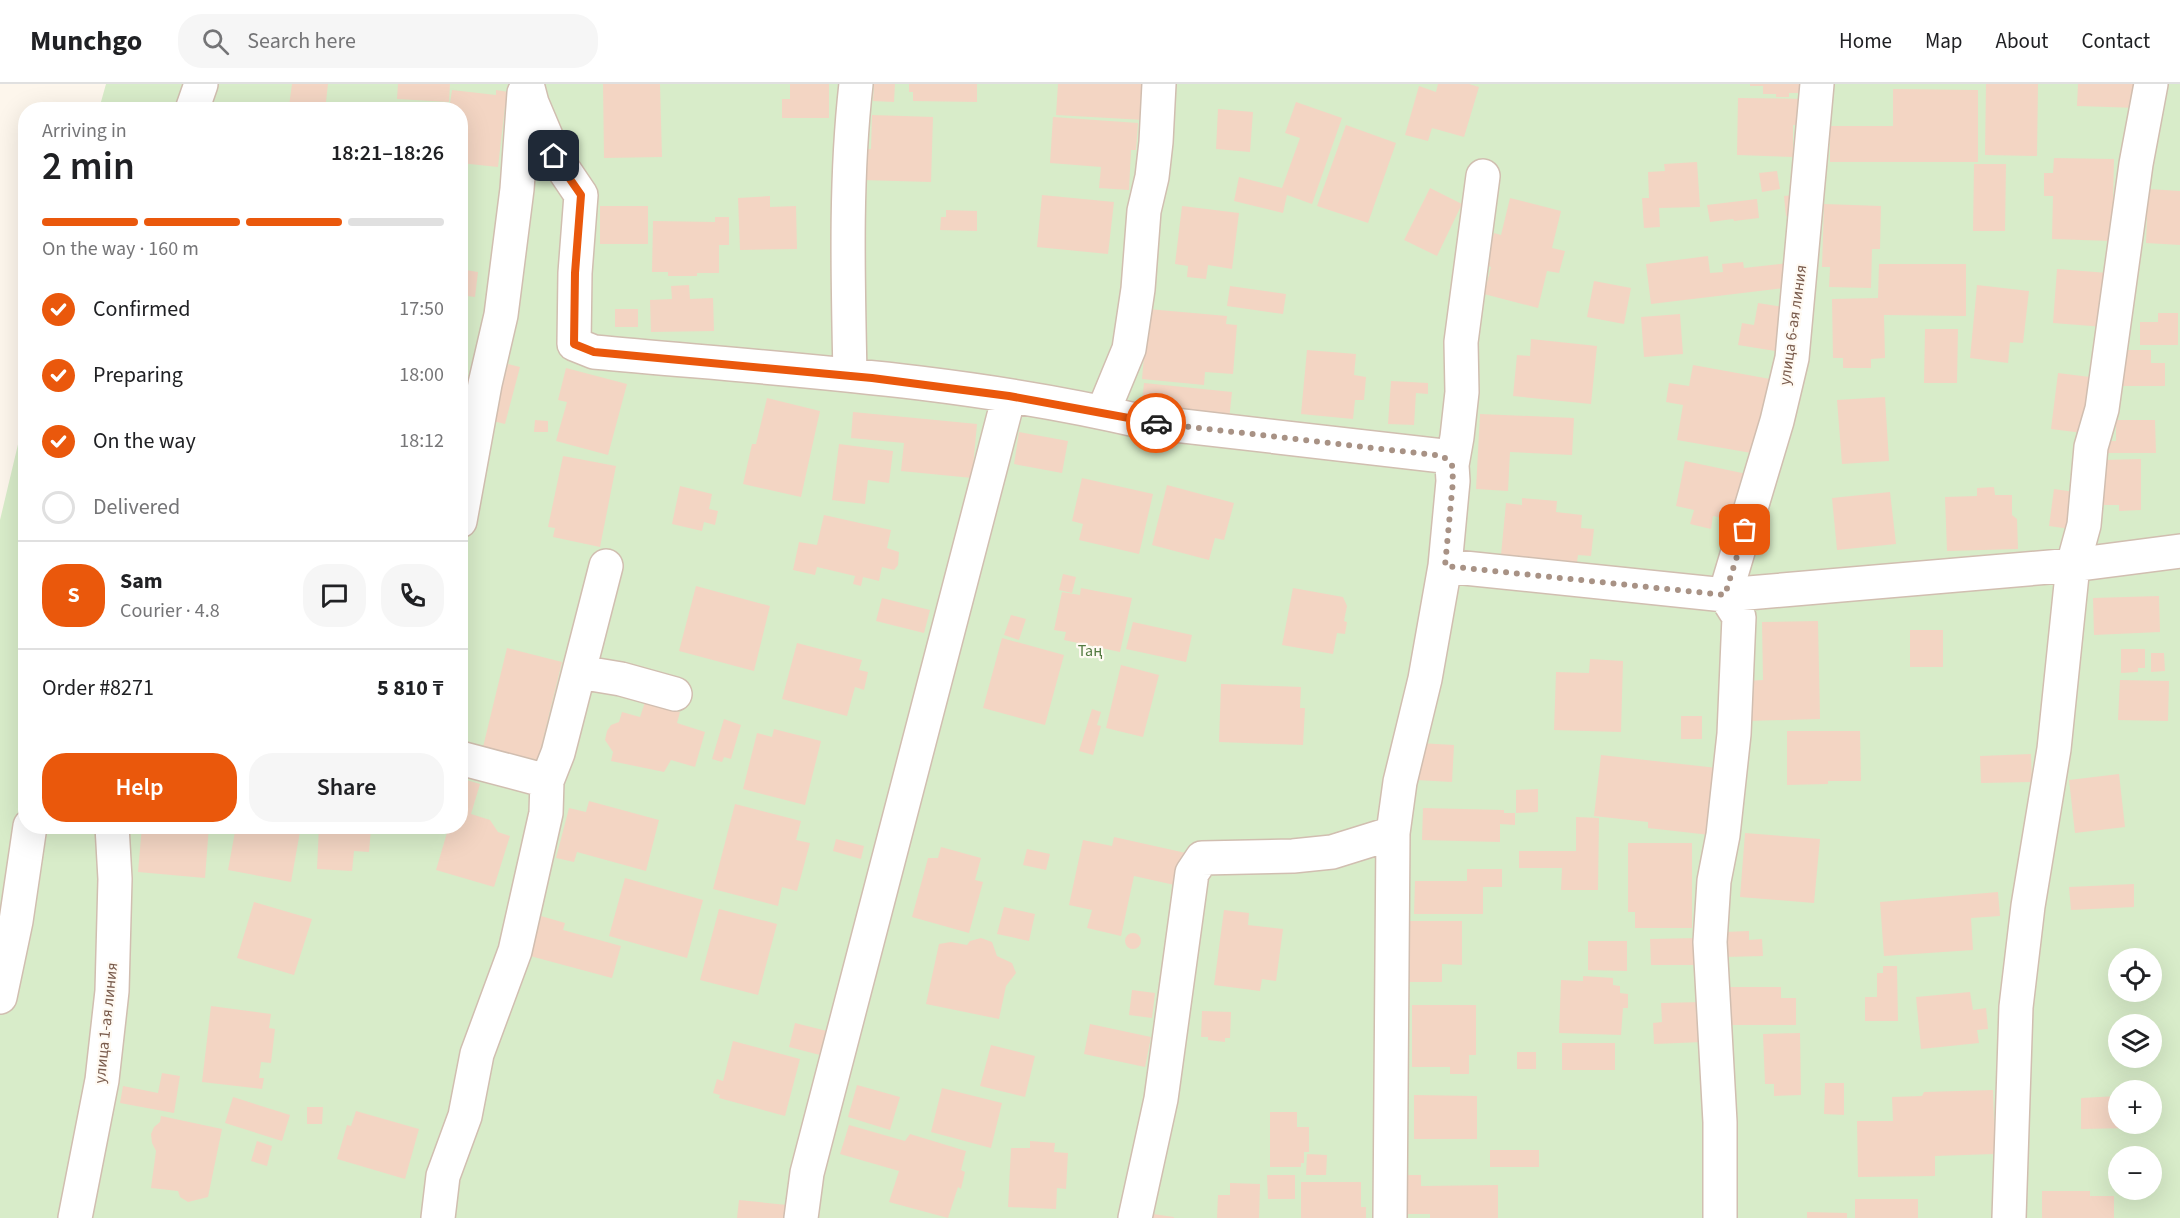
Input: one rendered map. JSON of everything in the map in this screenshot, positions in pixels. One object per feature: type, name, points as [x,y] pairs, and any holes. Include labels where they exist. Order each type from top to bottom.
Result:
[{"type":"street","points":[[195,102],[201,84]]},
{"type":"street","points":[[526,84],[554,156],[581,195],[575,273],[574,344],[594,352],[850,375],[1009,396],[1103,412],[1140,422],[1443,456],[1452,465]]},
{"type":"street","points":[[468,477],[485,384],[501,315],[517,189],[526,84]]},
{"type":"street","points":[[850,375],[848,239],[852,117],[856,84]]},
{"type":"street","points":[[1103,412],[1129,349],[1138,289],[1144,211],[1152,177],[1160,84]]},
{"type":"street","name":"улица 6-ая линия","points":[[1725,595],[1777,422],[1792,357],[1817,84]]},
{"type":"street","points":[[2009,1218],[2016,1007],[2028,906],[2054,749],[2073,565],[2084,525],[2091,447],[2102,409],[2136,164],[2151,84]]},
{"type":"street","points":[[1390,1218],[1393,833],[1400,782],[1425,678],[1445,566],[1453,481],[1452,465],[1462,392],[1461,342],[1483,176]]},
{"type":"street","points":[[801,1218],[807,1173],[1009,396]]},
{"type":"street","points":[[1445,566],[1725,595],[2073,565],[2180,551]]},
{"type":"street","points":[[438,1218],[443,1176],[465,1116],[477,1054],[515,951],[546,813],[547,781],[558,753],[606,566]]},
{"type":"street","points":[[1720,1218],[1719,1110],[1710,942],[1714,880],[1723,834],[1734,734],[1739,617],[1725,595]]},
{"type":"street","points":[[579,672],[621,678],[675,694]]},
{"type":"street","points":[[468,760],[547,781]]},
{"type":"street","points":[[1135,1218],[1161,1099],[1192,873],[1202,858],[1293,856],[1332,852],[1393,833]]},
{"type":"street","points":[[0,997],[16,921],[29,834]]},
{"type":"street","name":"улица 1-ая линия","points":[[75,1218],[102,1080],[112,991],[115,879],[112,834]]},
{"type":"green space","name":"Таң","points":[[106,84],[2180,84],[2180,1218],[0,1218],[0,520],[18,444],[18,834],[468,834],[468,102],[101,102]]},
{"type":"building","points":[[292,84],[328,84],[326,102],[290,102]]},
{"type":"building","points":[[398,84],[450,84],[449,102],[397,99]]},
{"type":"building","points":[[603,84],[660,84],[662,157],[604,158]]},
{"type":"building","points":[[790,84],[829,84],[829,118],[782,118],[782,99],[790,99]]},
{"type":"building","points":[[874,84],[895,84],[894,102],[873,101]]},
{"type":"building","points":[[909,84],[977,84],[977,102],[913,101],[913,92],[909,92]]},
{"type":"building","points":[[1058,84],[1146,84],[1144,120],[1056,115]]},
{"type":"building","points":[[1438,84],[1469,84],[1479,87],[1464,137],[1432,128],[1428,141],[1405,135],[1419,86],[1436,92]]},
{"type":"building","points":[[1750,84],[1800,84],[1800,93],[1789,93],[1789,97],[1776,97],[1776,94],[1763,94],[1763,86],[1750,86]]},
{"type":"building","points":[[1986,84],[2038,84],[2037,156],[1985,155]]},
{"type":"building","points":[[2078,84],[2140,84],[2139,108],[2077,106]]},
{"type":"building","points":[[1893,89],[1978,90],[1978,162],[1830,162],[1830,126],[1893,126]]},
{"type":"building","points":[[452,90],[496,95],[496,90],[514,93],[513,107],[505,106],[498,167],[468,164],[468,102],[450,102]]},
{"type":"building","points":[[1738,98],[1808,99],[1807,125],[1793,125],[1793,157],[1737,155]]},
{"type":"building","points":[[1296,102],[1342,118],[1312,204],[1287,195],[1283,213],[1234,201],[1239,177],[1282,188],[1300,138],[1285,133]]},
{"type":"building","points":[[1218,109],[1253,112],[1250,152],[1216,149]]},
{"type":"building","points":[[872,115],[933,117],[931,182],[862,180],[863,149],[871,149]]},
{"type":"building","points":[[1053,117],[1138,123],[1136,150],[1131,150],[1129,190],[1099,188],[1101,167],[1050,163]]},
{"type":"building","points":[[1346,125],[1396,143],[1368,223],[1317,206]]},
{"type":"building","points":[[2054,158],[2114,159],[2112,241],[2052,239],[2053,196],[2044,196],[2044,173],[2053,173]]},
{"type":"building","points":[[1697,162],[1700,207],[1659,208],[1660,227],[1644,228],[1642,198],[1649,198],[1648,172],[1665,171],[1664,164]]},
{"type":"building","points":[[1974,164],[2006,164],[2005,231],[1973,231]]},
{"type":"building","points":[[1777,171],[1780,189],[1762,192],[1759,173]]},
{"type":"building","points":[[1430,188],[1462,204],[1437,256],[1404,240]]},
{"type":"building","points":[[2148,189],[2180,191],[2180,245],[2146,243]]},
{"type":"building","points":[[1042,195],[1114,202],[1108,254],[1037,247]]},
{"type":"building","points":[[1794,195],[1797,214],[1786,216],[1784,196]]},
{"type":"building","points":[[770,196],[770,207],[796,206],[797,249],[740,250],[738,198]]},
{"type":"building","points":[[1510,198],[1561,211],[1552,248],[1565,251],[1559,273],[1547,271],[1538,308],[1484,294],[1491,267],[1486,265],[1494,233],[1501,235]]},
{"type":"building","points":[[1757,199],[1759,218],[1710,222],[1707,205]]},
{"type":"building","points":[[1824,204],[1881,206],[1880,249],[1872,249],[1871,288],[1829,287],[1830,267],[1822,267]]},
{"type":"building","points":[[600,206],[648,206],[648,244],[600,244]]},
{"type":"building","points":[[1182,206],[1239,213],[1232,269],[1208,265],[1206,279],[1187,277],[1188,266],[1175,264]]},
{"type":"building","points":[[946,210],[977,211],[977,231],[940,230],[941,217],[946,217]]},
{"type":"building","points":[[715,217],[729,217],[729,245],[719,245],[719,273],[668,276],[668,272],[652,272],[653,221],[715,222]]},
{"type":"building","points":[[1708,256],[1710,273],[1723,272],[1722,264],[1743,262],[1744,268],[1790,263],[1793,287],[1651,304],[1646,264]]},
{"type":"building","points":[[1879,264],[1966,264],[1966,316],[1884,315],[1885,358],[1871,359],[1871,368],[1843,368],[1843,358],[1833,358],[1832,299],[1878,298]]},
{"type":"building","points":[[2057,269],[2108,273],[2104,327],[2053,323]]},
{"type":"building","points":[[468,270],[478,272],[475,297],[468,296]]},
{"type":"building","points":[[1594,281],[1631,288],[1624,324],[1587,317]]},
{"type":"building","points":[[689,285],[690,299],[713,298],[714,331],[651,332],[650,300],[672,299],[671,286]]},
{"type":"building","points":[[1977,285],[2029,291],[2023,343],[2010,342],[2008,363],[1970,358]]},
{"type":"building","points":[[1230,286],[1286,294],[1283,314],[1227,306]]},
{"type":"building","points":[[1758,303],[1789,308],[1782,352],[1738,345],[1742,323],[1754,325]]},
{"type":"building","points":[[615,309],[638,309],[638,327],[615,327]]},
{"type":"building","points":[[1148,309],[1227,316],[1226,324],[1237,325],[1233,374],[1205,372],[1204,385],[1142,379]]},
{"type":"building","points":[[2158,313],[2178,313],[2178,345],[2140,345],[2140,322],[2158,322]]},
{"type":"building","points":[[1680,314],[1683,354],[1644,357],[1641,317]]},
{"type":"building","points":[[1925,329],[1958,329],[1957,383],[1924,383]]},
{"type":"building","points":[[1531,339],[1597,346],[1591,404],[1513,396],[1517,355],[1530,356]]},
{"type":"building","points":[[1307,350],[1356,354],[1354,375],[1366,377],[1364,400],[1355,400],[1353,419],[1301,414]]},
{"type":"building","points":[[2120,350],[2151,350],[2151,363],[2165,363],[2165,386],[2120,386]]},
{"type":"building","points":[[508,364],[520,367],[505,424],[493,421]]},
{"type":"building","points":[[1693,365],[1770,379],[1757,454],[1677,440],[1683,405],[1666,402],[1669,383],[1689,386]]},
{"type":"building","points":[[566,368],[627,384],[608,455],[556,441],[567,402],[558,400]]},
{"type":"building","points":[[2058,373],[2090,377],[2083,433],[2051,429]]},
{"type":"building","points":[[1391,381],[1428,383],[1428,394],[1416,393],[1414,425],[1388,424]]},
{"type":"building","points":[[1144,383],[1232,392],[1229,420],[1141,411]]},
{"type":"building","points":[[1885,397],[1889,461],[1842,464],[1837,400]]},
{"type":"building","points":[[767,398],[820,411],[801,497],[743,484],[752,444],[756,444]]},
{"type":"building","points":[[853,412],[977,424],[972,478],[901,471],[904,443],[851,438]]},
{"type":"building","points":[[1480,414],[1574,418],[1572,455],[1510,452],[1508,491],[1476,489]]},
{"type":"building","points":[[535,420],[548,421],[548,432],[534,432]]},
{"type":"building","points":[[2116,420],[2155,420],[2156,453],[2106,453],[2106,441],[2116,441]]},
{"type":"building","points":[[1019,432],[1068,441],[1062,473],[1014,464]]},
{"type":"building","points":[[839,444],[893,451],[889,483],[868,480],[865,504],[832,500]]},
{"type":"building","points":[[563,456],[616,466],[600,547],[553,537],[555,528],[548,527]]},
{"type":"building","points":[[2141,459],[2141,510],[2119,511],[2119,505],[2104,505],[2103,460]]},
{"type":"building","points":[[1685,461],[1747,474],[1737,521],[1713,516],[1711,529],[1690,524],[1694,510],[1676,506]]},
{"type":"building","points":[[1082,478],[1153,494],[1139,554],[1079,540],[1083,524],[1072,521]]},
{"type":"building","points":[[1167,485],[1234,503],[1224,540],[1215,538],[1209,560],[1152,545]]},
{"type":"building","points":[[680,486],[712,494],[709,509],[718,511],[715,525],[704,522],[702,531],[672,524]]},
{"type":"building","points":[[1994,487],[1995,495],[2012,495],[2012,515],[2017,519],[2018,549],[1947,551],[1945,497],[1977,496],[1977,488]]},
{"type":"building","points":[[2054,489],[2075,492],[2070,529],[2049,526]]},
{"type":"building","points":[[1890,492],[1896,544],[1837,550],[1832,498]]},
{"type":"building","points":[[1522,498],[1557,501],[1556,512],[1582,515],[1581,528],[1594,529],[1591,556],[1578,555],[1577,562],[1501,555],[1506,503],[1522,505]]},
{"type":"building","points":[[824,515],[891,530],[887,548],[899,552],[898,565],[894,570],[882,567],[879,581],[863,577],[861,586],[853,584],[855,576],[817,567],[815,575],[793,570],[799,542],[817,545]]},
{"type":"building","points":[[1063,574],[1076,577],[1072,593],[1059,590]]},
{"type":"building","points":[[696,586],[770,606],[754,671],[679,651]]},
{"type":"building","points":[[1081,588],[1132,598],[1120,652],[1064,640],[1066,632],[1054,630],[1062,592],[1080,595]]},
{"type":"building","points":[[1293,588],[1343,597],[1347,606],[1344,621],[1347,622],[1345,634],[1337,633],[1333,654],[1282,645]]},
{"type":"building","points":[[2159,596],[2160,632],[2094,635],[2093,598]]},
{"type":"building","points":[[882,598],[930,610],[924,633],[876,621]]},
{"type":"building","points":[[1011,615],[1026,619],[1019,640],[1004,635]]},
{"type":"building","points":[[1818,621],[1820,719],[1747,721],[1746,681],[1763,680],[1762,622]]},
{"type":"building","points":[[1133,622],[1192,635],[1186,662],[1126,649]]},
{"type":"building","points":[[1910,630],[1943,630],[1943,667],[1910,667]]},
{"type":"building","points":[[1002,638],[1064,655],[1045,725],[983,708]]},
{"type":"building","points":[[797,643],[862,660],[859,670],[868,672],[864,690],[855,687],[847,716],[782,699]]},
{"type":"building","points":[[507,648],[562,662],[538,760],[483,747]]},
{"type":"building","points":[[2121,649],[2145,649],[2145,668],[2138,668],[2138,672],[2121,673]]},
{"type":"building","points":[[2151,653],[2164,653],[2165,671],[2151,672]]},
{"type":"building","points":[[1590,659],[1623,661],[1621,732],[1554,730],[1556,672],[1589,673]]},
{"type":"building","points":[[1121,665],[1159,675],[1143,737],[1106,728]]},
{"type":"building","points":[[2120,680],[2169,681],[2168,721],[2118,720]]},
{"type":"building","points":[[1221,684],[1301,687],[1300,708],[1305,708],[1303,745],[1219,742]]},
{"type":"building","points":[[645,702],[680,712],[677,723],[705,732],[695,767],[671,760],[664,772],[611,761],[613,752],[605,740],[607,731],[611,725],[619,722],[622,712],[640,717]]},
{"type":"building","points":[[1092,709],[1101,712],[1097,725],[1101,726],[1093,755],[1079,751]]},
{"type":"building","points":[[1681,716],[1702,716],[1702,739],[1681,739]]},
{"type":"building","points":[[724,719],[741,725],[731,759],[724,757],[722,762],[712,759]]},
{"type":"building","points":[[774,729],[821,741],[805,805],[743,789],[757,733],[772,737]]},
{"type":"building","points":[[1787,731],[1860,731],[1861,781],[1787,785]]},
{"type":"building","points":[[1419,743],[1454,745],[1452,782],[1417,780]]},
{"type":"building","points":[[2031,754],[2032,782],[1981,783],[1980,756]]},
{"type":"building","points":[[1601,755],[1717,768],[1710,835],[1648,828],[1648,822],[1594,816]]},
{"type":"building","points":[[2119,774],[2125,827],[2075,833],[2069,780]]},
{"type":"building","points":[[468,780],[480,784],[471,814],[490,820],[498,832],[510,836],[494,887],[436,870],[447,834],[468,834]]},
{"type":"building","points":[[1538,789],[1538,812],[1516,813],[1516,790]]},
{"type":"building","points":[[589,801],[659,820],[646,871],[577,852],[574,862],[556,858],[569,808],[586,812]]},
{"type":"building","points":[[735,804],[801,821],[796,840],[810,843],[797,891],[782,887],[778,906],[713,889]]},
{"type":"building","points":[[1423,808],[1504,810],[1504,813],[1515,813],[1515,825],[1500,824],[1500,842],[1422,840]]},
{"type":"building","points":[[1576,817],[1599,818],[1598,890],[1561,890],[1562,868],[1519,868],[1519,851],[1576,851]]},
{"type":"building","points":[[1745,833],[1820,839],[1814,903],[1740,897]]},
{"type":"building","points":[[141,834],[208,834],[205,878],[138,872]]},
{"type":"building","points":[[235,834],[300,834],[291,882],[228,870]]},
{"type":"building","points":[[319,834],[370,834],[369,852],[354,851],[352,871],[317,869]]},
{"type":"building","points":[[1114,837],[1186,853],[1179,886],[1134,876],[1121,936],[1087,928],[1092,910],[1069,905],[1083,840],[1112,846]]},
{"type":"building","points":[[836,839],[864,846],[861,859],[833,851]]},
{"type":"building","points":[[1628,843],[1692,843],[1692,928],[1635,928],[1635,912],[1628,912]]},
{"type":"building","points":[[941,847],[981,858],[975,880],[983,882],[969,933],[912,917],[928,858],[938,858]]},
{"type":"building","points":[[1027,849],[1050,854],[1046,870],[1023,865]]},
{"type":"building","points":[[1467,869],[1502,869],[1502,887],[1483,887],[1483,914],[1414,914],[1415,881],[1467,881]]},
{"type":"building","points":[[625,878],[703,900],[687,958],[609,936]]},
{"type":"building","points":[[2134,884],[2134,907],[2071,910],[2069,887]]},
{"type":"building","points":[[1998,892],[2000,916],[1971,918],[1973,950],[1884,956],[1880,902]]},
{"type":"building","points":[[254,902],[312,919],[294,975],[237,958]]},
{"type":"building","points":[[1004,907],[1035,914],[1029,941],[997,934]]},
{"type":"building","points":[[719,909],[777,924],[758,995],[700,980]]},
{"type":"building","points":[[1224,910],[1249,913],[1248,925],[1283,929],[1276,981],[1262,979],[1260,991],[1214,985]]},
{"type":"building","points":[[541,916],[565,923],[563,930],[621,946],[612,978],[530,956]]},
{"type":"building","points":[[1403,921],[1462,921],[1462,965],[1442,964],[1442,982],[1402,982]]},
{"type":"building","points":[[1749,931],[1749,940],[1762,939],[1763,956],[1725,957],[1724,932]]},
{"type":"building","points":[[1133,933],[1139,935],[1141,941],[1139,947],[1133,949],[1127,947],[1125,941],[1127,935]]},
{"type":"building","points":[[981,938],[992,942],[997,956],[1012,963],[1016,973],[1006,986],[999,1019],[926,1004],[939,944],[951,942],[967,945],[970,941]]},
{"type":"building","points":[[1698,938],[1699,965],[1651,965],[1650,939]]},
{"type":"building","points":[[1588,941],[1627,941],[1627,971],[1588,970]]},
{"type":"building","points":[[1883,966],[1897,966],[1898,1021],[1865,1021],[1865,997],[1877,997],[1877,973],[1883,973]]},
{"type":"building","points":[[1583,976],[1613,978],[1613,985],[1620,986],[1620,993],[1628,994],[1628,1008],[1623,1008],[1621,1035],[1559,1033],[1561,980],[1583,981]]},
{"type":"building","points":[[1725,987],[1781,987],[1781,998],[1796,998],[1796,1025],[1725,1025]]},
{"type":"building","points":[[1132,990],[1155,993],[1152,1018],[1129,1015]]},
{"type":"building","points":[[1970,992],[1973,1010],[1986,1008],[1988,1029],[1977,1030],[1979,1043],[1921,1049],[1916,997]]},
{"type":"building","points":[[1702,1002],[1703,1042],[1654,1044],[1653,1023],[1662,1022],[1661,1003]]},
{"type":"building","points":[[1412,1005],[1476,1005],[1476,1055],[1469,1055],[1469,1074],[1450,1074],[1450,1067],[1412,1067]]},
{"type":"building","points":[[211,1006],[271,1014],[269,1028],[275,1029],[271,1063],[261,1062],[259,1078],[264,1078],[262,1089],[202,1082]]},
{"type":"building","points":[[1202,1011],[1231,1012],[1230,1038],[1225,1038],[1225,1042],[1201,1037]]},
{"type":"building","points":[[795,1023],[827,1031],[820,1055],[789,1047]]},
{"type":"building","points":[[1090,1024],[1151,1037],[1145,1067],[1084,1054]]},
{"type":"building","points":[[1800,1033],[1801,1095],[1774,1096],[1774,1084],[1765,1084],[1763,1034]]},
{"type":"building","points":[[733,1041],[800,1059],[785,1116],[719,1098],[720,1095],[713,1093],[717,1079],[723,1081]]},
{"type":"building","points":[[1562,1043],[1615,1043],[1615,1070],[1562,1070]]},
{"type":"building","points":[[991,1045],[1035,1056],[1025,1097],[980,1086]]},
{"type":"building","points":[[1517,1052],[1536,1052],[1536,1069],[1517,1069]]},
{"type":"building","points":[[162,1073],[180,1076],[174,1113],[120,1103],[123,1086],[158,1093]]},
{"type":"building","points":[[1825,1083],[1844,1083],[1844,1115],[1824,1114]]},
{"type":"building","points":[[857,1085],[900,1097],[890,1130],[848,1117]]},
{"type":"building","points":[[942,1088],[1002,1103],[991,1148],[931,1132]]},
{"type":"building","points":[[1993,1090],[1995,1154],[1935,1156],[1935,1176],[1858,1177],[1857,1121],[1893,1121],[1892,1097],[1922,1096],[1924,1092]]},
{"type":"building","points":[[1414,1095],[1477,1096],[1477,1139],[1414,1139]]},
{"type":"building","points":[[233,1097],[290,1115],[282,1141],[225,1123]]},
{"type":"building","points":[[2108,1097],[2108,1128],[2081,1129],[2081,1098]]},
{"type":"building","points":[[307,1107],[323,1107],[322,1124],[307,1124]]},
{"type":"building","points":[[356,1111],[419,1129],[405,1179],[337,1159],[347,1125],[351,1126]]},
{"type":"building","points":[[1270,1112],[1297,1112],[1297,1127],[1309,1127],[1309,1152],[1304,1152],[1304,1163],[1301,1163],[1301,1167],[1270,1167]]},
{"type":"building","points":[[161,1116],[222,1129],[208,1197],[188,1202],[180,1197],[178,1191],[151,1188],[156,1151],[151,1134],[160,1122]]},
{"type":"building","points":[[849,1125],[905,1141],[910,1134],[966,1151],[961,1170],[965,1172],[961,1189],[958,1187],[948,1218],[889,1202],[899,1171],[840,1154]]},
{"type":"building","points":[[257,1141],[272,1146],[267,1166],[251,1161]]},
{"type":"building","points":[[1030,1141],[1055,1143],[1054,1152],[1068,1153],[1066,1189],[1057,1188],[1056,1209],[1008,1207],[1011,1148],[1030,1148]]},
{"type":"building","points":[[1490,1150],[1539,1150],[1539,1167],[1490,1167]]},
{"type":"building","points":[[1307,1154],[1327,1155],[1326,1175],[1306,1175]]},
{"type":"building","points":[[1267,1175],[1295,1175],[1295,1199],[1268,1199]]},
{"type":"building","points":[[1403,1175],[1421,1175],[1421,1186],[1498,1185],[1498,1218],[1430,1218],[1430,1214],[1403,1214]]},
{"type":"building","points":[[1301,1182],[1361,1182],[1361,1207],[1366,1207],[1366,1218],[1301,1218]]},
{"type":"building","points":[[1230,1183],[1260,1184],[1259,1218],[1217,1218],[1218,1195],[1230,1195]]},
{"type":"building","points":[[2042,1191],[2090,1191],[2090,1196],[2108,1196],[2108,1200],[2114,1200],[2114,1218],[2042,1218]]},
{"type":"building","points":[[1855,1199],[1918,1199],[1918,1218],[1855,1218]]},
{"type":"building","points":[[739,1200],[787,1205],[786,1218],[737,1218]]},
{"type":"building","points":[[1807,1212],[1847,1213],[1847,1218],[1807,1218]]},
{"type":"building","points":[[1153,1214],[1174,1217],[1174,1218],[1152,1218]]},
{"type":"way so far","points":[[1156,423],[1443,456],[1452,465],[1453,481],[1445,566],[1725,595],[1745,530]]},
{"type":"route","points":[[554,156],[581,195],[575,273],[574,344],[594,352],[850,375],[1009,396],[1103,412],[1140,422],[1156,423]]}]
